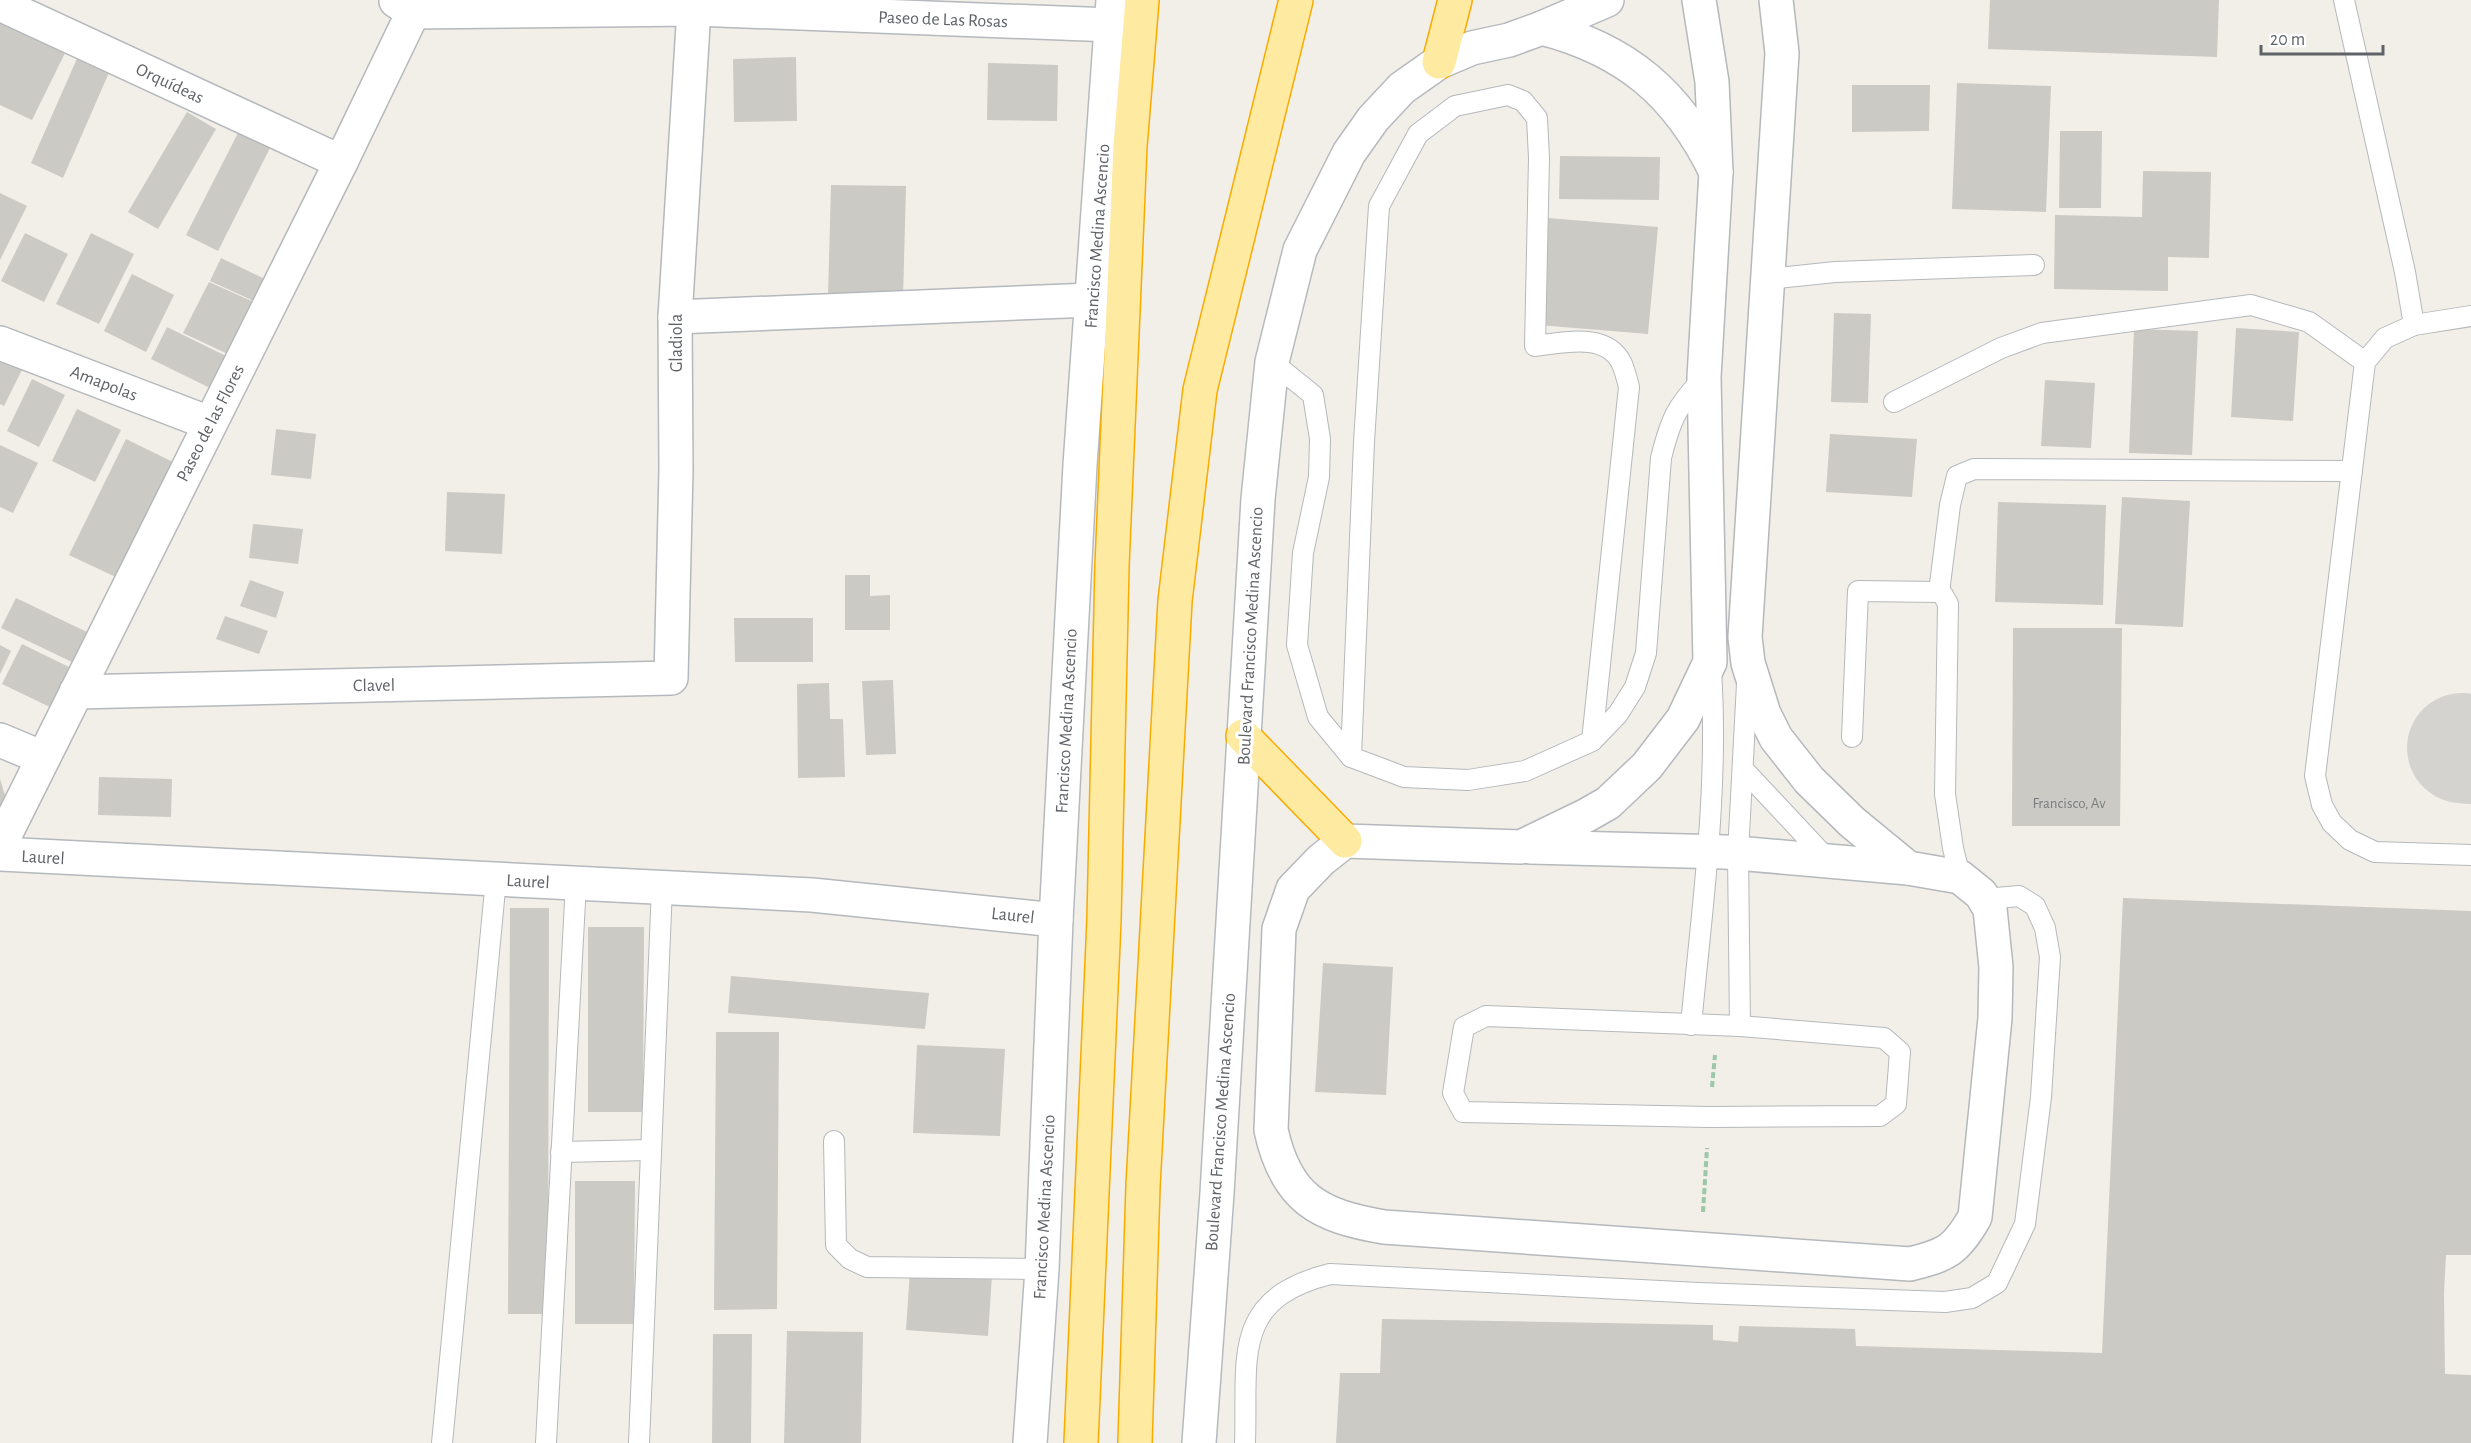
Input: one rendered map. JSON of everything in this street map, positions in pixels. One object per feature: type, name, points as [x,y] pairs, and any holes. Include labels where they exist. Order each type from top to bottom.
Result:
[{"type":"highway","name":"Francisco Medina Ascencio","points":[[1081,1443],[1104,920],[1112,567],[1130,146],[1142,0]]},
{"type":"highway","points":[[1130,146],[1160,0]]},
{"type":"highway","points":[[1135,1443],[1143,1186],[1175,601],[1200,390],[1296,0]]},
{"type":"highway","points":[[1439,62],[1455,0]]},
{"type":"highway","points":[[1244,736],[1346,841]]},
{"type":"street","name":"Boulevard Francisco Medina Ascencio","points":[[1199,1443],[1218,1170],[1258,499],[1272,362],[1299,250],[1349,153],[1373,119],[1402,88],[1439,62],[1472,48],[1509,40],[1542,28],[1606,0]]},
{"type":"street","points":[[1521,847],[1601,807],[1630,784],[1647,766],[1683,719],[1710,662],[1704,377],[1716,172],[1712,82],[1699,0]]},
{"type":"street","points":[[1776,0],[1782,53],[1746,637],[1748,663],[1764,714],[1791,760],[1852,822],[1908,868]]},
{"type":"street","name":"Orquídeas","points":[[0,4],[341,162]]},
{"type":"street","name":"Paseo de las Flores","points":[[0,845],[341,162],[409,4]]},
{"type":"street","name":"Paseo de Las Rosas","points":[[409,4],[1113,12]]},
{"type":"street","name":"Gladiola","points":[[671,678],[676,470],[675,317],[694,9]]},
{"type":"street","name":"Francisco Medina Ascencio","points":[[1030,1443],[1042,1269],[1056,920],[1080,465],[1113,12]]},
{"type":"street","points":[[1542,28],[1572,36],[1609,52],[1654,84],[1673,102],[1690,124],[1716,172]]},
{"type":"street","points":[[675,317],[1092,300]]},
{"type":"street","name":"Amapolas","points":[[0,343],[209,423]]},
{"type":"street","name":"Clavel","points":[[76,692],[671,678]]},
{"type":"street","points":[[0,740],[43,758]]},
{"type":"street","points":[[1346,841],[1722,852],[1908,868],[1960,877],[1985,899],[1990,909],[1996,967],[1995,1018],[1975,1216],[1961,1241],[1936,1258],[1910,1264],[1384,1227],[1348,1221],[1332,1215],[1303,1197],[1292,1183],[1276,1151],[1271,1130],[1279,928],[1293,889],[1321,860],[1346,841]]},
{"type":"street","name":"Laurel","points":[[0,854],[812,895],[1056,920]]},
{"type":"lane","points":[[2344,0],[2405,272],[2414,325]]},
{"type":"lane","points":[[1351,757],[1364,453],[1379,206],[1418,134],[1455,106],[1508,95],[1523,101],[1537,118],[1539,158],[1535,346],[1592,342],[1608,348],[1621,362],[1629,387],[1592,741]]},
{"type":"lane","points":[[1768,279],[1835,272],[2034,265]]},
{"type":"lane","points":[[1894,402],[2001,348],[2042,333],[2250,305],[2309,322],[2365,362]]},
{"type":"lane","points":[[2471,316],[2414,325],[2385,338],[2365,362],[2315,776],[2322,805],[2332,823],[2350,840],[2375,852],[2471,855]]},
{"type":"lane","points":[[1272,362],[1313,395],[1320,439],[1319,477],[1304,553],[1297,645],[1318,717],[1351,757],[1404,777],[1468,780],[1525,771],[1592,741],[1618,714],[1635,687],[1646,653],[1661,458],[1668,427],[1675,411],[1704,377]]},
{"type":"lane","points":[[1939,592],[1950,505],[1957,476],[1974,470],[2352,471]]},
{"type":"lane","points":[[1852,737],[1858,591],[1939,592],[1944,595],[1948,604],[1945,794],[1960,877]]},
{"type":"lane","points":[[1710,662],[1714,711],[1713,777],[1740,1026]]},
{"type":"lane","points":[[1691,1025],[1722,852],[1743,769],[1748,663]]},
{"type":"lane","points":[[1743,769],[1830,861]]},
{"type":"lane","points":[[442,1443],[496,879]]},
{"type":"lane","points":[[546,1443],[576,883]]},
{"type":"lane","points":[[639,1443],[662,887]]},
{"type":"lane","points":[[1245,1443],[1248,1339],[1259,1314],[1278,1295],[1305,1280],[1330,1274],[1698,1293],[1945,1302],[1972,1298],[1997,1283],[2025,1224],[2041,1097],[2050,957],[2045,928],[2035,906],[2019,897],[1985,899]]},
{"type":"lane","points":[[1486,1016],[1718,1026],[1884,1038],[1899,1052],[1896,1104],[1880,1116],[1710,1117],[1463,1112],[1453,1093],[1464,1027],[1486,1016]]},
{"type":"lane","points":[[834,1141],[836,1245],[850,1259],[867,1267],[1042,1269]]},
{"type":"lane","points":[[561,1152],[651,1149]]},
{"type":"path","points":[[1700,1249],[1718,1026]]},
{"type":"building","points":[[1990,0],[2219,0],[2217,57],[1988,49]]},
{"type":"building","points":[[0,11],[69,45],[32,120],[0,105]]},
{"type":"building","points":[[79,54],[111,68],[63,178],[31,163]]},
{"type":"building","points":[[796,57],[797,121],[734,122],[733,59]]},
{"type":"building","points":[[988,63],[1058,65],[1057,121],[987,120]]},
{"type":"building","points":[[1957,83],[2051,86],[2046,212],[1952,209]]},
{"type":"building","points":[[1852,85],[1930,85],[1929,131],[1852,132]]},
{"type":"building","points":[[187,112],[216,129],[158,229],[128,212]]},
{"type":"building","points":[[239,131],[270,148],[218,251],[186,235]]},
{"type":"building","points":[[2060,131],[2102,131],[2101,208],[2059,208]]},
{"type":"building","points":[[1560,156],[1660,157],[1659,200],[1559,199]]},
{"type":"building","points":[[2143,171],[2211,172],[2209,258],[2168,257],[2168,291],[2054,289],[2055,215],[2142,217]]},
{"type":"building","points":[[831,185],[906,186],[903,299],[828,297]]},
{"type":"building","points":[[0,193],[27,206],[0,260]]},
{"type":"building","points":[[1548,218],[1658,227],[1648,334],[1538,325]]},
{"type":"building","points":[[25,233],[68,254],[44,302],[1,281]]},
{"type":"building","points":[[91,233],[134,254],[99,324],[56,304]]},
{"type":"building","points":[[221,258],[269,281],[258,303],[210,281]]},
{"type":"building","points":[[132,274],[174,295],[146,352],[104,331]]},
{"type":"building","points":[[209,282],[258,304],[232,356],[183,333]]},
{"type":"building","points":[[1834,313],[1871,314],[1868,403],[1831,402]]},
{"type":"building","points":[[167,327],[228,357],[212,389],[151,359]]},
{"type":"building","points":[[2236,328],[2299,332],[2293,421],[2231,417]]},
{"type":"building","points":[[2134,329],[2198,331],[2192,455],[2129,453]]},
{"type":"building","points":[[0,360],[22,370],[4,406],[0,404]]},
{"type":"building","points":[[32,379],[65,395],[39,447],[7,431]]},
{"type":"building","points":[[2045,380],[2095,383],[2091,448],[2041,446]]},
{"type":"building","points":[[77,409],[121,430],[95,482],[52,461]]},
{"type":"building","points":[[276,429],[316,434],[311,479],[271,475]]},
{"type":"building","points":[[1830,434],[1917,439],[1912,497],[1826,492]]},
{"type":"building","points":[[126,439],[177,464],[120,579],[69,555]]},
{"type":"building","points":[[0,445],[38,463],[13,513],[0,507]]},
{"type":"building","points":[[447,492],[505,494],[502,554],[445,551]]},
{"type":"building","points":[[2122,497],[2190,501],[2183,627],[2115,624]]},
{"type":"building","points":[[1998,502],[2106,505],[2103,605],[1995,602]]},
{"type":"building","points":[[253,524],[303,529],[298,564],[249,558]]},
{"type":"building","points":[[845,575],[870,575],[870,596],[890,595],[890,630],[845,630]]},
{"type":"building","points":[[250,580],[284,592],[276,618],[240,606]]},
{"type":"building","points":[[16,598],[89,633],[74,663],[1,628]]},
{"type":"building","points":[[225,616],[268,631],[259,654],[216,639]]},
{"type":"building","points":[[734,618],[813,618],[813,662],[735,662]]},
{"type":"building","points":[[2013,628],[2122,628],[2120,826],[2012,826]]},
{"type":"building","points":[[22,644],[73,669],[54,709],[2,684]]},
{"type":"building","points":[[0,645],[11,651],[0,674]]},
{"type":"building","points":[[893,680],[896,754],[866,755],[862,681]]},
{"type":"building","points":[[829,683],[830,719],[843,719],[845,777],[798,778],[797,684]]},
{"type":"building","points":[[99,777],[172,779],[171,817],[98,815]]},
{"type":"building","points":[[0,779],[10,812],[0,831]]},
{"type":"building","points":[[2123,898],[2471,911],[2471,1255],[2446,1255],[2444,1293],[2445,1374],[2471,1375],[2471,1443],[1336,1443],[1340,1373],[1380,1373],[1382,1319],[1713,1325],[1713,1340],[1738,1342],[1739,1326],[1855,1329],[1856,1346],[2102,1353]]},
{"type":"building","points":[[510,908],[549,908],[548,1314],[508,1314]]},
{"type":"building","points":[[588,927],[644,927],[643,1112],[588,1112]]},
{"type":"building","points":[[1323,963],[1393,967],[1386,1095],[1315,1092]]},
{"type":"building","points":[[731,976],[929,993],[925,1029],[728,1013]]},
{"type":"building","points":[[716,1032],[779,1032],[777,1309],[714,1310]]},
{"type":"building","points":[[917,1045],[1005,1049],[1000,1136],[913,1133]]},
{"type":"building","points":[[575,1181],[635,1181],[634,1324],[575,1324]]},
{"type":"building","points":[[910,1270],[992,1275],[988,1336],[906,1330]]},
{"type":"building","points":[[787,1331],[863,1332],[861,1443],[784,1443]]},
{"type":"building","points":[[713,1334],[752,1334],[751,1443],[712,1443]]},
{"type":"taxiway","points":[[2462,748],[2471,749]]}]
